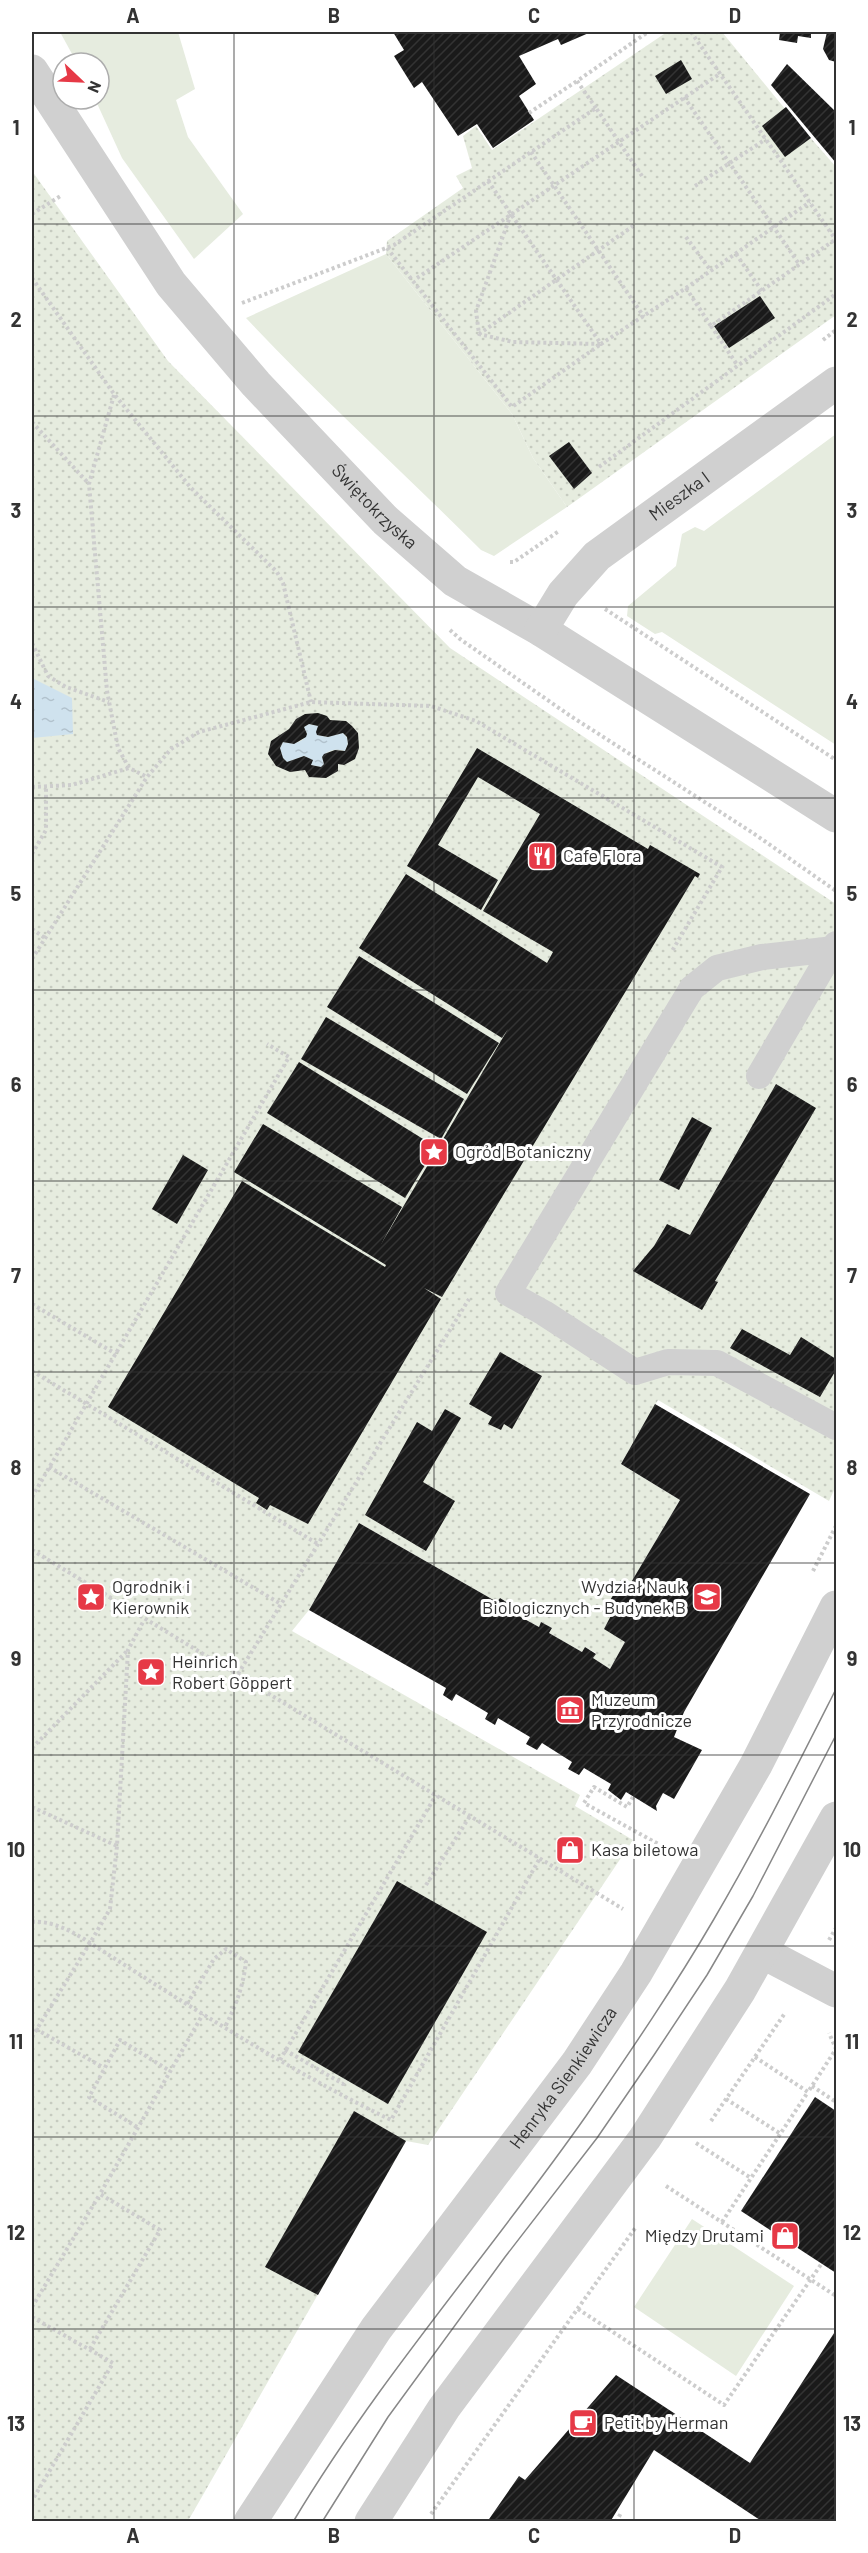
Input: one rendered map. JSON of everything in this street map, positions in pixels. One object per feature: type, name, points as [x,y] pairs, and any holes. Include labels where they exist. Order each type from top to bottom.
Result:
[{"type":"street","name":"Świętokrzyska","points":[[32,71],[171,284],[256,384],[385,520],[455,581],[541,630],[837,816]]},
{"type":"street","name":"Mieszka I","points":[[541,630],[563,594],[597,556],[837,383]]},
{"type":"street","name":"Henryka Sienkiewicza","points":[[250,2522],[376,2329],[577,2063],[636,1973],[756,1765],[837,1607]]},
{"type":"street","points":[[370,2522],[444,2408],[645,2138],[762,1952],[837,1818]]},
{"type":"street","points":[[762,1952],[837,1991]]},
{"type":"lane","points":[[835,946],[762,957],[717,968],[692,988],[508,1293],[544,1313],[635,1372],[668,1362],[717,1363],[837,1427]]},
{"type":"lane","points":[[759,1076],[835,946]]},
{"type":"path","points":[[529,113],[648,32]]},
{"type":"path","points":[[691,32],[836,240],[711,326]]},
{"type":"path","points":[[417,278],[721,73]]},
{"type":"path","points":[[576,81],[642,177]]},
{"type":"path","points":[[684,97],[800,264]]},
{"type":"path","points":[[234,306],[387,248],[596,108]]},
{"type":"path","points":[[695,186],[766,139]]},
{"type":"path","points":[[531,152],[644,317]]},
{"type":"path","points":[[488,181],[601,344]]},
{"type":"path","points":[[32,213],[63,194]]},
{"type":"path","points":[[387,248],[512,407],[810,202]]},
{"type":"path","points":[[479,334],[476,311],[511,214]]},
{"type":"path","points":[[479,334],[600,252],[633,226]]},
{"type":"path","points":[[687,237],[711,271]]},
{"type":"path","points":[[736,254],[762,291]]},
{"type":"path","points":[[32,278],[114,394],[191,488],[277,572],[283,583],[311,702]]},
{"type":"path","points":[[686,288],[738,366]]},
{"type":"path","points":[[599,467],[837,294]]},
{"type":"path","points":[[818,343],[837,330]]},
{"type":"path","points":[[479,334],[513,342],[601,344]]},
{"type":"path","points":[[114,394],[89,484],[110,702],[118,748],[129,768],[147,777]]},
{"type":"path","points":[[32,422],[89,484]]},
{"type":"path","points":[[507,563],[514,562],[562,528]]},
{"type":"path","points":[[526,553],[837,760]]},
{"type":"path","points":[[32,643],[48,676],[66,687],[110,702]]},
{"type":"path","points":[[32,959],[147,777],[171,749],[199,732],[311,702],[431,706],[476,721],[722,867],[666,960],[692,988]]},
{"type":"path","points":[[32,787],[72,785],[129,768]]},
{"type":"path","points":[[32,854],[46,830],[46,788]]},
{"type":"path","points":[[32,929],[45,938]]},
{"type":"path","points":[[32,1497],[289,1057],[267,1044]]},
{"type":"path","points":[[238,1674],[467,1299],[508,1293]]},
{"type":"path","points":[[32,1304],[117,1354]]},
{"type":"path","points":[[32,1371],[318,1544]]},
{"type":"path","points":[[49,1467],[281,1604]]},
{"type":"path","points":[[32,1550],[629,1913]]},
{"type":"path","points":[[32,1746],[128,1650],[144,1620]]},
{"type":"path","points":[[32,2037],[110,1910],[117,1846],[128,1650]]},
{"type":"path","points":[[633,1797],[627,1807],[594,1787],[584,1803],[665,1848]]},
{"type":"path","points":[[280,2060],[436,1795]]},
{"type":"path","points":[[32,1807],[117,1846]]},
{"type":"path","points":[[426,1885],[470,1816]]},
{"type":"path","points":[[32,1922],[38,1921],[74,1932],[280,2060],[338,2094],[391,2120],[540,1858]]},
{"type":"path","points":[[187,2004],[214,1959],[226,1949],[239,1956],[246,1962],[244,1982],[239,2000],[225,2027]]},
{"type":"path","points":[[708,2126],[787,2011]]},
{"type":"path","points":[[32,2307],[203,2014]]},
{"type":"path","points":[[722,2222],[836,2049],[824,2023]]},
{"type":"path","points":[[36,2029],[104,2068]]},
{"type":"path","points":[[137,2127],[89,2097],[120,2040],[170,2071]]},
{"type":"path","points":[[285,2050],[344,2082],[338,2094]]},
{"type":"path","points":[[756,2057],[808,2092]]},
{"type":"path","points":[[812,2086],[837,2102]]},
{"type":"path","points":[[726,2099],[781,2134]]},
{"type":"path","points":[[690,2152],[702,2134]]},
{"type":"path","points":[[696,2143],[751,2178]]},
{"type":"path","points":[[659,2195],[672,2177]]},
{"type":"path","points":[[666,2186],[837,2296]]},
{"type":"path","points":[[90,2349],[160,2230],[100,2194]]},
{"type":"path","points":[[425,2522],[639,2224]]},
{"type":"path","points":[[578,2309],[724,2405],[822,2263]]},
{"type":"path","points":[[32,2317],[113,2363],[32,2500]]},
{"type":"path","points":[[616,2522],[621,2513]]},
{"type":"shaded area","points":[[60,32],[178,32],[195,89],[176,100],[188,137],[243,214],[194,259],[122,158],[100,111],[111,111],[111,51],[70,51]]},
{"type":"shaded area","points":[[667,32],[722,32],[836,167],[836,315],[567,507],[533,458],[512,414],[386,254],[387,241],[463,188],[456,176],[472,168],[463,136],[476,126],[492,150]]},
{"type":"shaded area","name":"Ogród Botaniczny","points":[[32,171],[168,361],[450,648],[836,904],[836,1486],[829,1501],[658,1400],[621,1464],[680,1500],[623,1596],[615,1592],[609,1602],[616,1606],[625,1642],[610,1669],[593,1658],[596,1653],[585,1647],[582,1652],[549,1633],[552,1628],[541,1622],[539,1627],[508,1610],[511,1604],[500,1598],[497,1602],[359,1523],[309,1610],[292,1631],[580,1795],[575,1806],[633,1840],[428,2145],[406,2141],[188,2521],[32,2521]]},
{"type":"shaded area","points":[[386,254],[512,414],[533,458],[567,507],[494,556],[481,550],[303,377],[246,318]]},
{"type":"shaded area","points":[[836,434],[836,745],[662,632],[655,634],[627,616],[628,606],[676,566],[682,534],[695,527],[704,531]]},
{"type":"shaded area","points":[[692,2219],[794,2286],[736,2376],[634,2307]]},
{"type":"water","points":[[32,678],[72,698],[73,734],[32,738]]},
{"type":"water","points":[[309,724],[318,726],[317,735],[327,737],[343,733],[348,741],[345,751],[329,751],[322,757],[324,764],[321,767],[311,765],[312,760],[304,756],[287,762],[280,748],[283,742],[294,743],[303,740],[307,734],[304,727]]},
{"type":"building","points":[[393,32],[591,32],[561,45],[558,39],[519,56],[536,84],[519,96],[534,120],[493,148],[477,124],[458,136],[422,82],[414,88],[394,56],[404,50]]},
{"type":"building","points":[[780,32],[811,32],[811,38],[798,36],[797,43],[779,40]]},
{"type":"building","points":[[827,32],[836,32],[836,62],[829,60],[823,49]]},
{"type":"building","points":[[681,60],[692,79],[666,94],[655,76]]},
{"type":"building","points":[[787,64],[836,112],[836,163],[771,85]]},
{"type":"building","points":[[786,107],[811,138],[785,157],[762,126]]},
{"type":"building","points":[[760,296],[775,318],[729,348],[714,326]]},
{"type":"building","points":[[569,442],[592,473],[574,489],[549,456]]},
{"type":"building","points":[[318,713],[327,716],[330,720],[346,721],[358,733],[359,748],[355,759],[344,765],[338,764],[338,771],[326,778],[309,777],[305,770],[290,772],[276,766],[268,754],[271,741],[305,714]],"holes":[[[309,724],[318,726],[317,735],[328,737],[343,733],[347,737],[348,744],[345,751],[335,750],[324,754],[322,757],[324,764],[321,767],[311,765],[313,760],[304,756],[287,762],[280,748],[283,742],[294,744],[306,737],[304,727]]]},
{"type":"building","points":[[477,748],[648,849],[650,845],[700,874],[698,878],[695,876],[442,1297],[424,1288],[441,1299],[308,1524],[270,1505],[267,1510],[256,1503],[259,1498],[108,1407],[242,1181],[385,1267],[386,1265],[234,1172],[263,1124],[402,1207],[380,1246],[508,1029],[502,1038],[359,948],[406,874],[547,963],[553,952],[483,911],[540,814],[478,777],[438,845],[498,880],[481,910],[407,866]]},
{"type":"building","points":[[359,956],[499,1043],[467,1094],[327,1007]]},
{"type":"building","points":[[326,1017],[464,1099],[441,1139],[301,1059]]},
{"type":"building","points":[[299,1062],[436,1147],[405,1198],[267,1113]]},
{"type":"building","points":[[776,1084],[816,1108],[715,1281],[718,1282],[702,1310],[633,1271],[654,1246],[667,1224],[690,1235]]},
{"type":"building","points":[[692,1117],[712,1128],[679,1190],[659,1180]]},
{"type":"building","points":[[183,1155],[208,1170],[177,1224],[152,1209]]},
{"type":"building","points":[[742,1329],[790,1355],[801,1337],[836,1359],[836,1370],[820,1397],[730,1348]]},
{"type":"building","points":[[500,1352],[542,1376],[512,1429],[504,1424],[501,1430],[488,1424],[492,1417],[469,1404]]},
{"type":"building","points":[[655,1404],[810,1494],[684,1712],[674,1737],[702,1750],[674,1799],[663,1793],[656,1806],[657,1811],[626,1792],[621,1800],[608,1790],[611,1784],[584,1768],[579,1775],[568,1769],[572,1762],[542,1743],[537,1750],[526,1744],[530,1737],[498,1718],[495,1725],[485,1719],[488,1713],[456,1694],[452,1701],[443,1695],[446,1688],[309,1610],[359,1523],[497,1602],[500,1598],[511,1605],[508,1610],[539,1627],[541,1622],[552,1628],[549,1633],[582,1652],[585,1647],[596,1654],[593,1658],[610,1669],[625,1642],[604,1629],[616,1606],[609,1602],[615,1592],[623,1596],[680,1500],[621,1464]]},
{"type":"building","points":[[445,1409],[461,1418],[423,1482],[455,1501],[426,1551],[365,1515],[417,1422],[432,1431]]},
{"type":"building","name":"Kasa biletowa","points":[[566,1838],[582,1848],[574,1860],[559,1851]]},
{"type":"building","points":[[397,1881],[487,1932],[388,2104],[298,2052]]},
{"type":"building","points":[[815,2097],[836,2111],[836,2273],[741,2211]]},
{"type":"building","points":[[354,2111],[406,2141],[318,2295],[265,2267]]},
{"type":"building","points":[[836,2330],[836,2522],[763,2522],[654,2450],[610,2522],[487,2522],[519,2476],[525,2480],[616,2375],[750,2463]]},
{"type":"tram line","points":[[293,2522],[326,2469],[398,2366],[549,2167],[652,2019],[730,1891],[836,1689]]},
{"type":"tram line","points":[[322,2522],[388,2417],[505,2257],[597,2138],[707,1975],[753,1896],[836,1735]]},
{"type":"place","name":"Cafe Flora","points":[[542,856]]},
{"type":"place","name":"Ogród Botaniczny","points":[[434,1152]]},
{"type":"place","name":"Ogrodnik i Kierownik","points":[[91,1597]]},
{"type":"place","name":"Wydział Nauk Biologicznych - Budynek B","points":[[707,1597]]},
{"type":"place","name":"Heinrich Robert Göppert","points":[[151,1672]]},
{"type":"place","name":"Muzeum Przyrodnicze","points":[[570,1710]]},
{"type":"place","name":"Kasa biletowa","points":[[570,1850]]},
{"type":"place","name":"Między Drutami","points":[[785,2236]]},
{"type":"place","name":"Petit by Herman","points":[[583,2423]]}]
